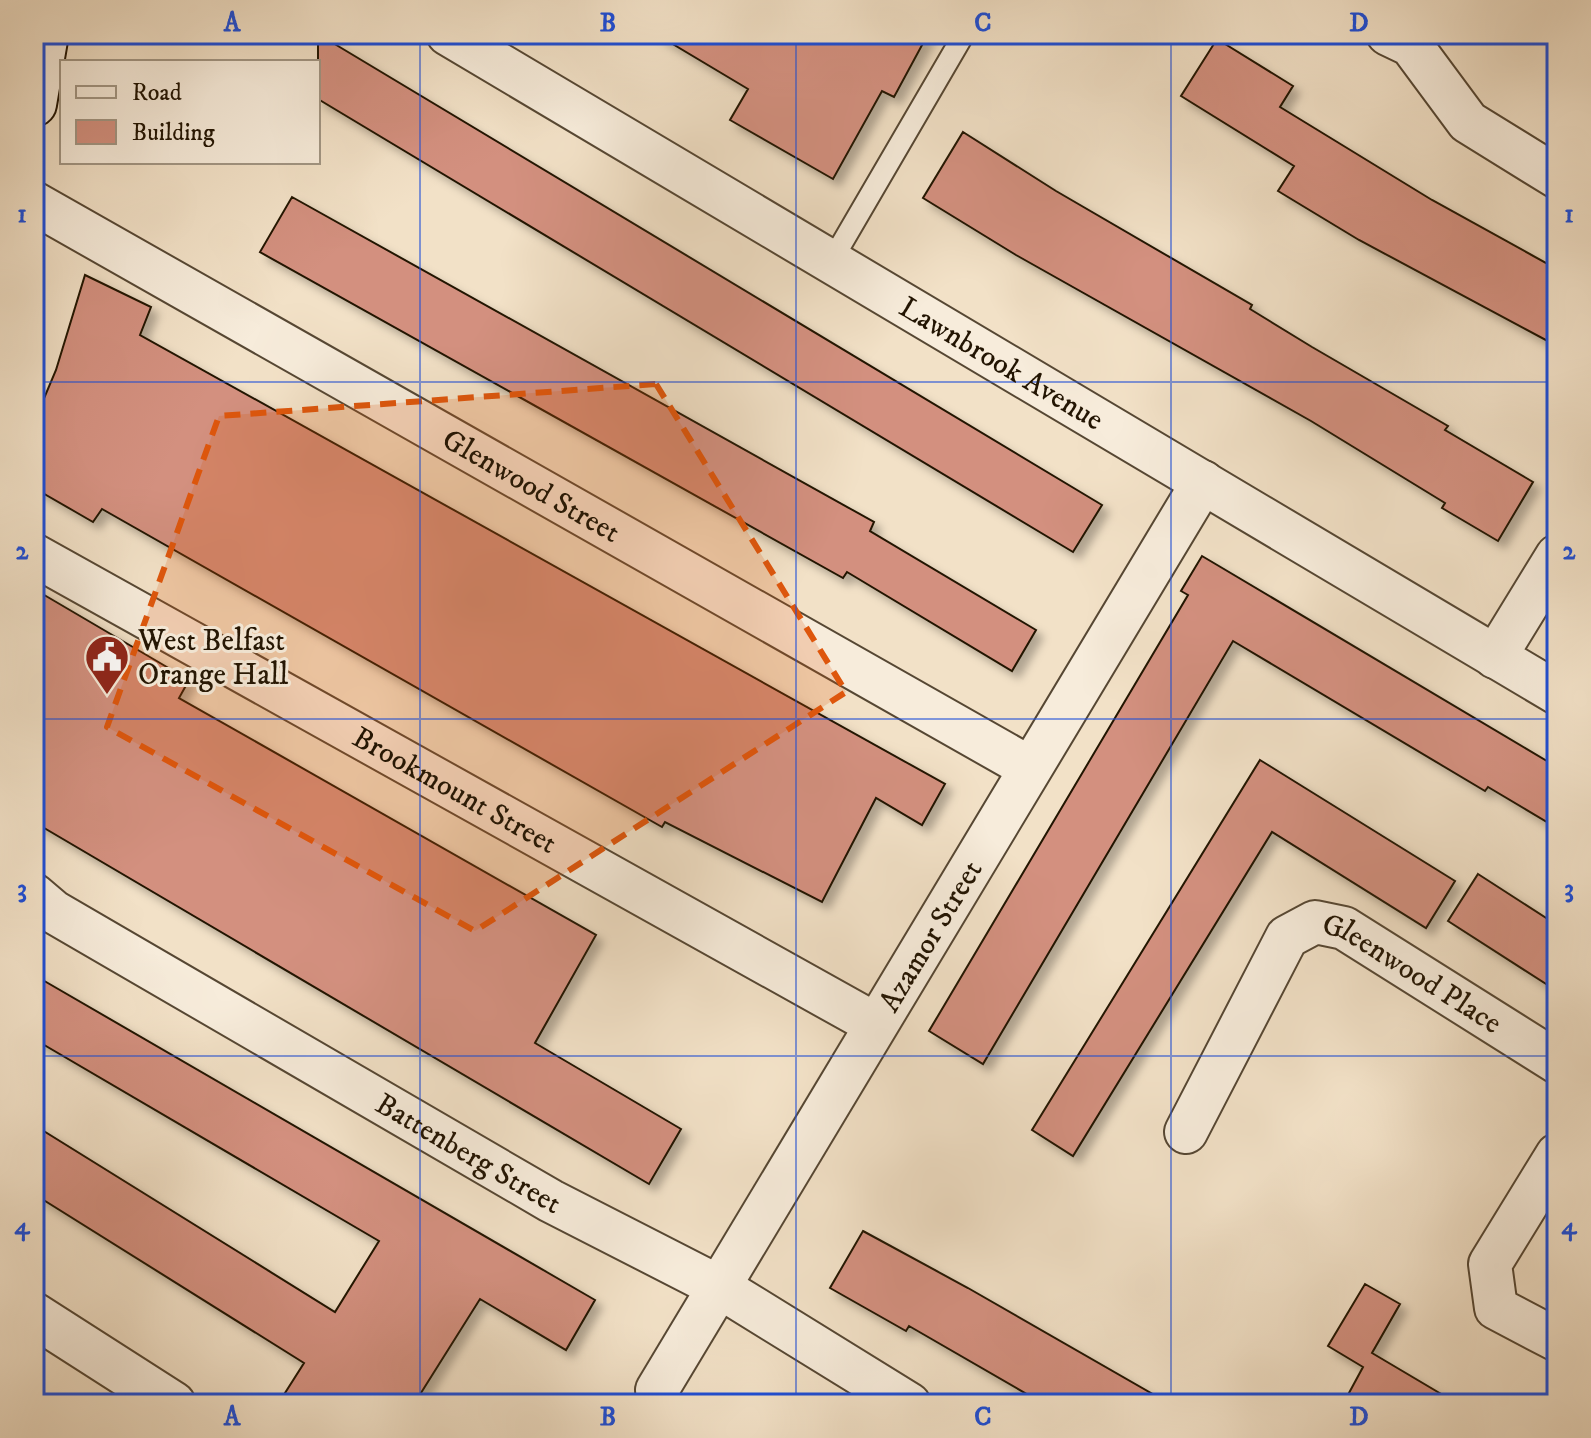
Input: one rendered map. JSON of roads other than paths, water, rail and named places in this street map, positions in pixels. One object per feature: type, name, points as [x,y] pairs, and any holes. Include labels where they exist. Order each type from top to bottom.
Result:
[{"type":"street","points":[[34,104],[46,34]]},
{"type":"street","name":"Lawnbrook Avenue","points":[[448,34],[1557,693]]},
{"type":"street","points":[[1388,34],[1411,45],[1468,122],[1557,177]]},
{"type":"street","name":"Glenwood Street","points":[[34,203],[1030,768]]},
{"type":"street","name":"Azamor Street","points":[[657,1390],[1203,482]]},
{"type":"street","name":"Brookmount Street","points":[[34,555],[875,1024]]},
{"type":"street","points":[[1495,657],[1557,556]]},
{"type":"street","name":"Battenberg Street","points":[[34,895],[54,912],[551,1201],[721,1288],[909,1404]]},
{"type":"street","name":"Gleenwood Place","points":[[1186,1132],[1287,937],[1315,922],[1344,928],[1557,1062]]},
{"type":"street","points":[[1557,1155],[1490,1264],[1496,1308],[1557,1340]]},
{"type":"street","points":[[34,1315],[173,1404]]},
{"type":"lane","points":[[831,262],[964,34]]},
{"type":"place","name":"West Belfast Orange Hall","points":[[107,696]]}]
